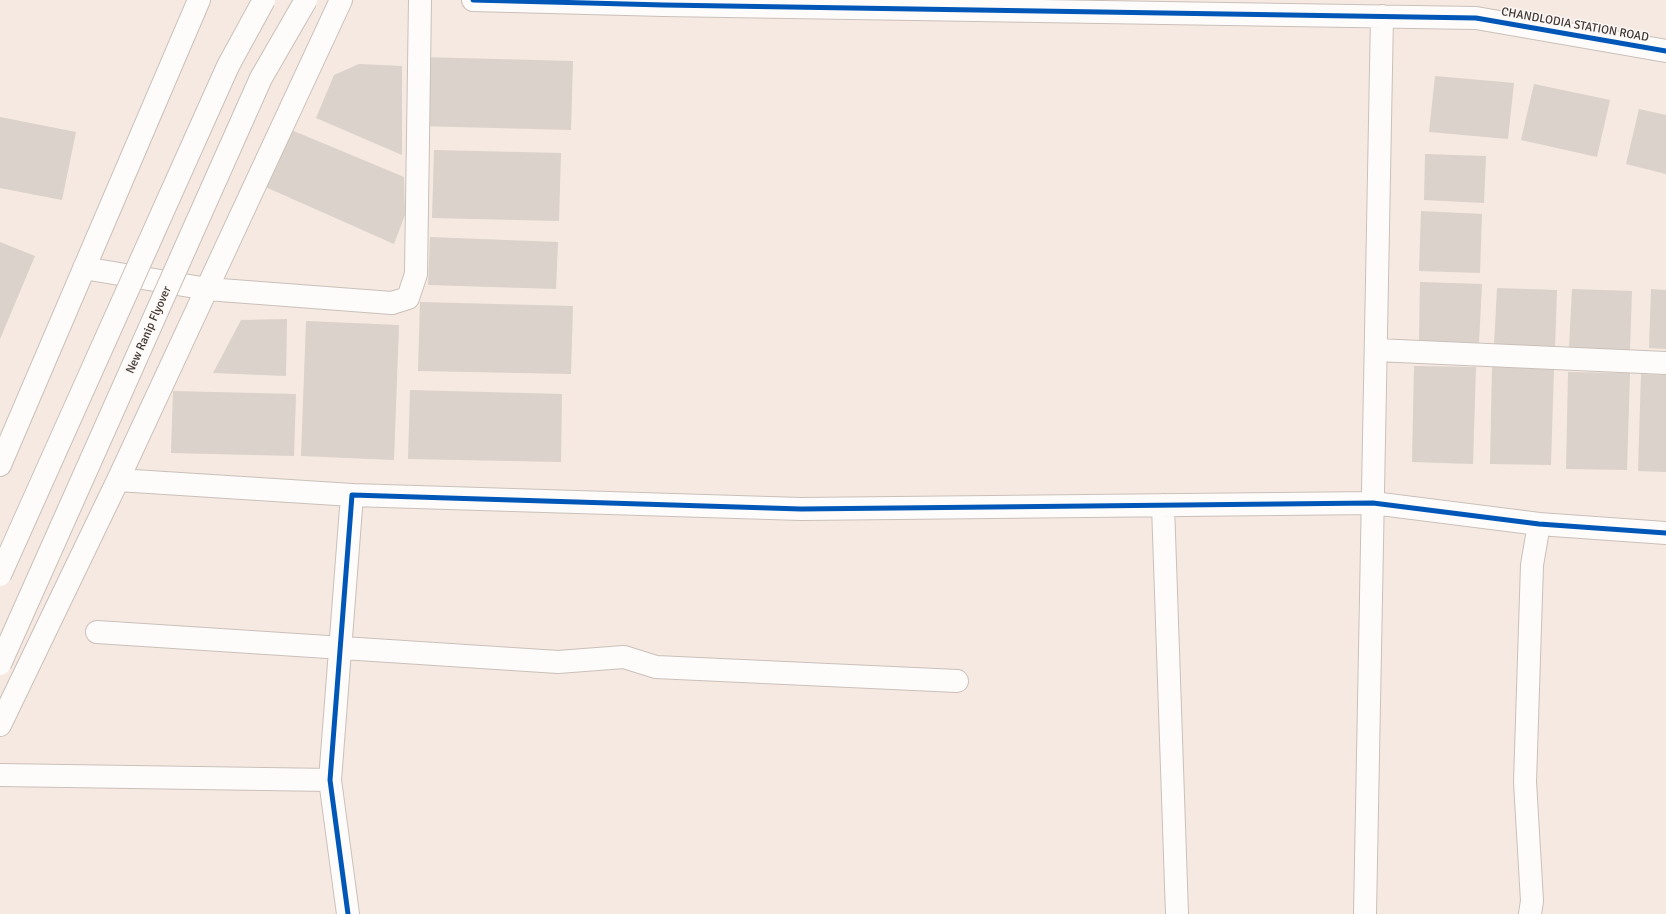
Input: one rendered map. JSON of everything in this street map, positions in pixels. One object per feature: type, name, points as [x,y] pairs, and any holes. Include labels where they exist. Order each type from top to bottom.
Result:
[{"type":"street","points":[[0,465],[198,0]]},
{"type":"street","points":[[0,575],[228,66],[264,0]]},
{"type":"street","name":"New Ranip Flyover","points":[[0,664],[261,78],[306,0]]},
{"type":"street","points":[[0,725],[118,480],[341,0]]},
{"type":"street","points":[[84,268],[207,289],[392,303],[408,298],[416,274],[420,0]]},
{"type":"street","name":"CHANDLODIA STATION ROAD","points":[[473,0],[664,5],[1476,18],[1666,51]]},
{"type":"street","points":[[1365,914],[1382,16]]},
{"type":"street","points":[[1376,350],[1666,363]]},
{"type":"street","points":[[118,480],[352,495],[801,509],[1373,503],[1539,524],[1666,533]]},
{"type":"street","points":[[348,914],[330,780],[352,495]]},
{"type":"street","points":[[1163,505],[1176,914]]},
{"type":"street","points":[[1530,914],[1532,901],[1525,782],[1532,565],[1539,524]]},
{"type":"street","points":[[97,632],[558,662],[624,657],[656,667],[957,681]]},
{"type":"street","points":[[0,775],[330,780]]},
{"type":"building","points":[[421,57],[573,61],[571,130],[419,126]]},
{"type":"building","points":[[359,64],[402,66],[402,155],[316,118],[334,75]]},
{"type":"building","points":[[1435,76],[1514,83],[1508,139],[1429,132]]},
{"type":"building","points":[[1534,84],[1610,100],[1597,157],[1521,140]]},
{"type":"building","points":[[1639,109],[1666,115],[1666,174],[1626,164]]},
{"type":"building","points":[[0,117],[76,132],[62,200],[0,188]]},
{"type":"building","points":[[289,129],[404,177],[405,215],[394,244],[261,185]]},
{"type":"building","points":[[434,150],[561,153],[559,221],[432,218]]},
{"type":"building","points":[[1425,154],[1486,156],[1484,203],[1424,200]]},
{"type":"building","points":[[1421,211],[1482,214],[1480,273],[1419,271]]},
{"type":"building","points":[[430,237],[558,242],[556,289],[428,285]]},
{"type":"building","points":[[0,242],[35,256],[0,339]]},
{"type":"building","points":[[1420,282],[1482,284],[1479,343],[1419,341]]},
{"type":"building","points":[[1497,288],[1557,290],[1555,349],[1494,346]]},
{"type":"building","points":[[1572,289],[1632,291],[1630,350],[1569,348]]},
{"type":"building","points":[[1651,289],[1666,290],[1666,349],[1649,348]]},
{"type":"building","points":[[420,302],[573,306],[571,374],[418,371]]},
{"type":"building","points":[[287,319],[286,376],[213,373],[241,320]]},
{"type":"building","points":[[306,321],[399,325],[394,460],[301,456]]},
{"type":"building","points":[[1414,366],[1476,367],[1473,464],[1412,462]]},
{"type":"building","points":[[1492,367],[1554,368],[1551,465],[1490,464]]},
{"type":"building","points":[[1568,372],[1630,373],[1627,470],[1566,469]]},
{"type":"building","points":[[1641,374],[1666,375],[1666,472],[1638,471]]},
{"type":"building","points":[[410,390],[562,394],[561,462],[408,459]]},
{"type":"building","points":[[173,391],[296,394],[294,456],[171,453]]},
{"type":"cycle path","points":[[473,0],[664,5],[1476,18],[1666,51]]},
{"type":"cycle path","points":[[348,914],[330,780],[352,495],[801,509],[1373,503],[1539,524],[1666,533]]}]
